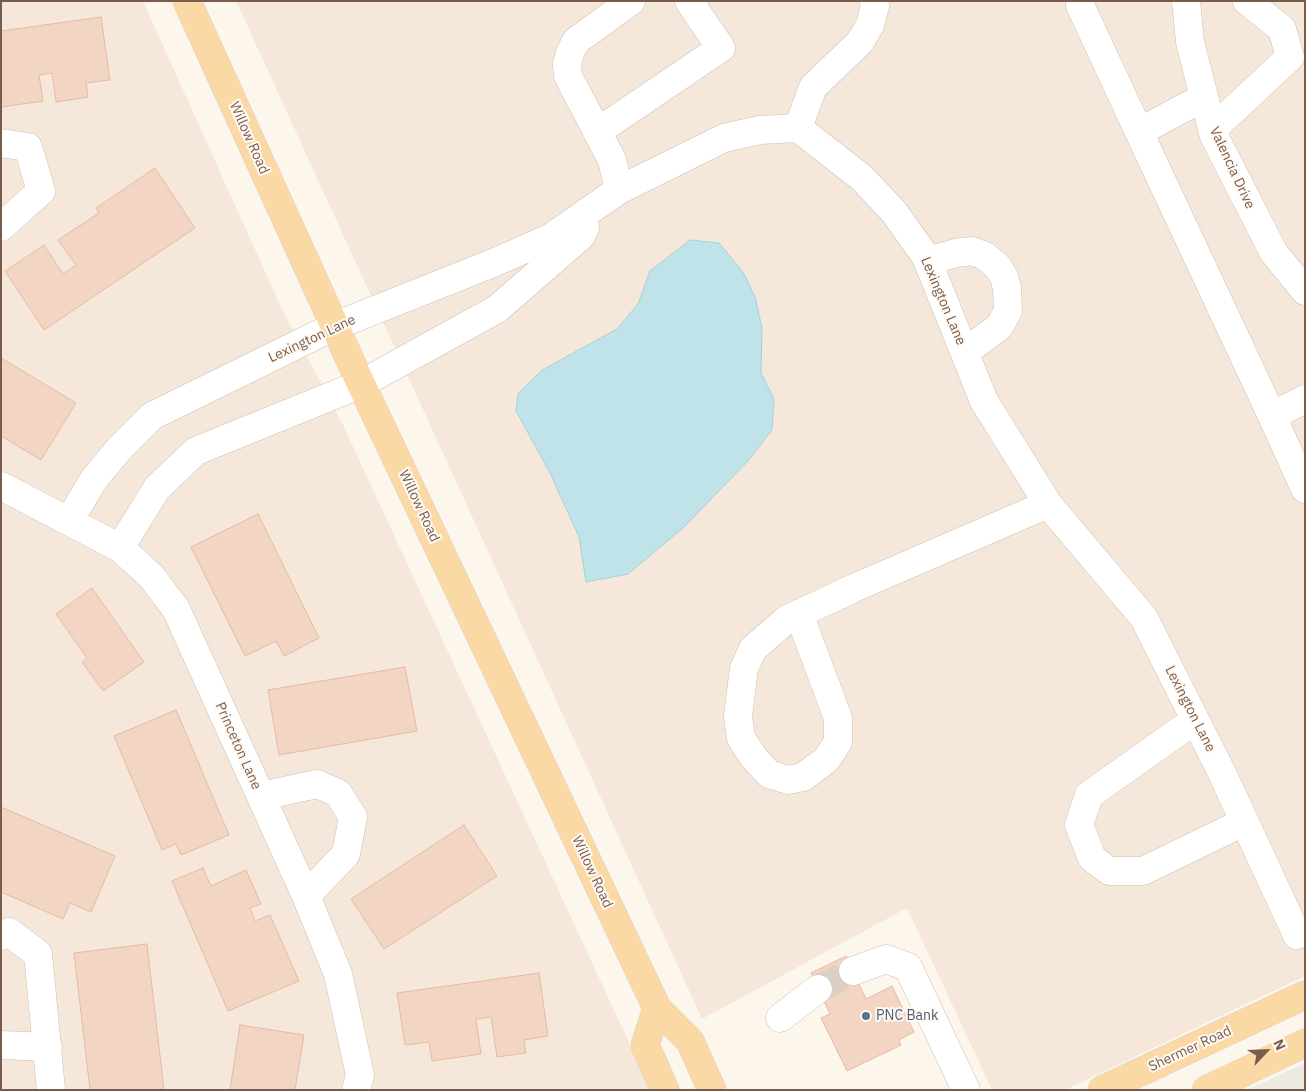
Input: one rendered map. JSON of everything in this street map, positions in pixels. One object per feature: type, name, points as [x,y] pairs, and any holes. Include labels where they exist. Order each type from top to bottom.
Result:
[{"type":"main road","name":"Willow Road","points":[[187,1],[361,384],[657,1008],[690,1041],[712,1090]]},
{"type":"main road","name":"Shermer Road","points":[[1102,1090],[1305,996]]},
{"type":"main road","points":[[657,1008],[645,1045],[665,1090]]},
{"type":"main road","points":[[1206,1090],[1305,1043]]},
{"type":"street","points":[[619,190],[612,160],[568,76],[567,64],[576,41],[631,1]]},
{"type":"street","points":[[597,132],[721,48],[689,1]]},
{"type":"street","points":[[798,128],[812,87],[860,42],[870,25],[875,6],[874,1]]},
{"type":"street","name":"Valencia Drive","points":[[1186,1],[1190,42],[1214,136],[1274,253],[1305,291]]},
{"type":"street","points":[[1212,130],[1290,57],[1282,29],[1247,1]]},
{"type":"street","points":[[1080,5],[1272,416],[1302,475]]},
{"type":"street","points":[[1139,132],[1204,97]]},
{"type":"street","name":"Lexington Lane","points":[[68,521],[94,479],[119,449],[152,416],[335,326],[494,263],[550,238],[619,190],[724,138],[760,130],[798,128],[862,178],[894,212],[928,261],[984,401],[1048,504],[1144,618],[1195,720],[1297,935]]},
{"type":"street","points":[[1,143],[28,147],[41,191],[1,227]]},
{"type":"street","points":[[120,548],[157,488],[196,451],[361,384],[497,309],[581,236],[594,207]]},
{"type":"street","points":[[928,261],[956,253],[972,251],[985,256],[998,267],[1004,277],[1007,288],[1008,311],[999,327],[965,352]]},
{"type":"street","points":[[494,263],[512,296]]},
{"type":"street","points":[[1272,416],[1305,399]]},
{"type":"street","name":"Princeton Lane","points":[[1,486],[120,548],[151,576],[176,609],[306,896],[338,974],[360,1075],[358,1089]]},
{"type":"street","points":[[799,614],[838,718],[838,742],[826,760],[803,777],[788,780],[769,774],[754,758],[741,738],[738,716],[744,668],[753,649],[786,620],[799,614],[1048,504]]},
{"type":"street","points":[[1195,720],[1088,796],[1078,825],[1092,858],[1109,871],[1143,871],[1244,822]]},
{"type":"street","points":[[261,796],[316,784],[338,793],[353,817],[346,854],[306,896]]},
{"type":"street","points":[[1,936],[9,932],[38,954],[51,1090]]},
{"type":"street","points":[[853,971],[886,959],[908,967],[966,1090]]},
{"type":"street","points":[[780,1018],[818,989]]},
{"type":"street","points":[[1,1045],[48,1047]]},
{"type":"shaded area","points":[[1,1],[143,1],[281,307],[343,425],[651,1090],[1,1090]]},
{"type":"shaded area","points":[[236,1],[1305,1],[1305,976],[1065,1090],[992,1090],[907,908],[702,1019]]},
{"type":"shaded area","points":[[1305,1063],[1305,1090],[1247,1090]]},
{"type":"water","points":[[690,240],[719,243],[743,272],[755,297],[762,328],[761,373],[774,399],[772,430],[748,461],[683,528],[628,574],[586,582],[579,537],[550,473],[516,411],[518,394],[542,370],[617,329],[638,304],[650,271]]},
{"type":"building","points":[[101,17],[110,80],[86,83],[88,97],[56,102],[52,73],[39,75],[43,101],[1,107],[1,31]]},
{"type":"building","points":[[155,168],[195,228],[44,330],[5,271],[44,245],[63,274],[76,265],[58,240],[99,213],[96,208]]},
{"type":"building","points":[[1,358],[76,403],[41,460],[1,436]]},
{"type":"building","points":[[258,514],[319,638],[284,656],[276,641],[245,656],[191,547]]},
{"type":"building","points":[[92,588],[144,662],[103,691],[82,662],[87,658],[56,614]]},
{"type":"building","points":[[405,667],[417,731],[279,755],[268,690]]},
{"type":"building","points":[[176,710],[229,835],[181,855],[176,844],[162,850],[114,736]]},
{"type":"building","points":[[1,807],[115,856],[91,912],[70,903],[63,919],[1,892]]},
{"type":"building","points":[[464,825],[497,876],[384,949],[351,899]]},
{"type":"building","points":[[203,868],[211,886],[246,870],[261,904],[250,908],[255,921],[270,915],[299,981],[228,1011],[172,881]]},
{"type":"building","points":[[147,944],[164,1090],[90,1090],[74,953]]},
{"type":"building","name":"PNC Bank","points":[[846,956],[866,999],[892,986],[914,1032],[899,1040],[901,1045],[847,1071],[821,1018],[830,1014],[811,973]]},
{"type":"building","points":[[539,973],[548,1036],[524,1040],[526,1053],[497,1057],[491,1017],[476,1019],[481,1054],[432,1061],[429,1042],[405,1045],[397,993]]},
{"type":"building","points":[[240,1025],[304,1035],[295,1090],[230,1090]]},
{"type":"tunnel","points":[[818,989],[853,971]]},
{"type":"place","name":"PNC Bank","points":[[866,1016]]}]
